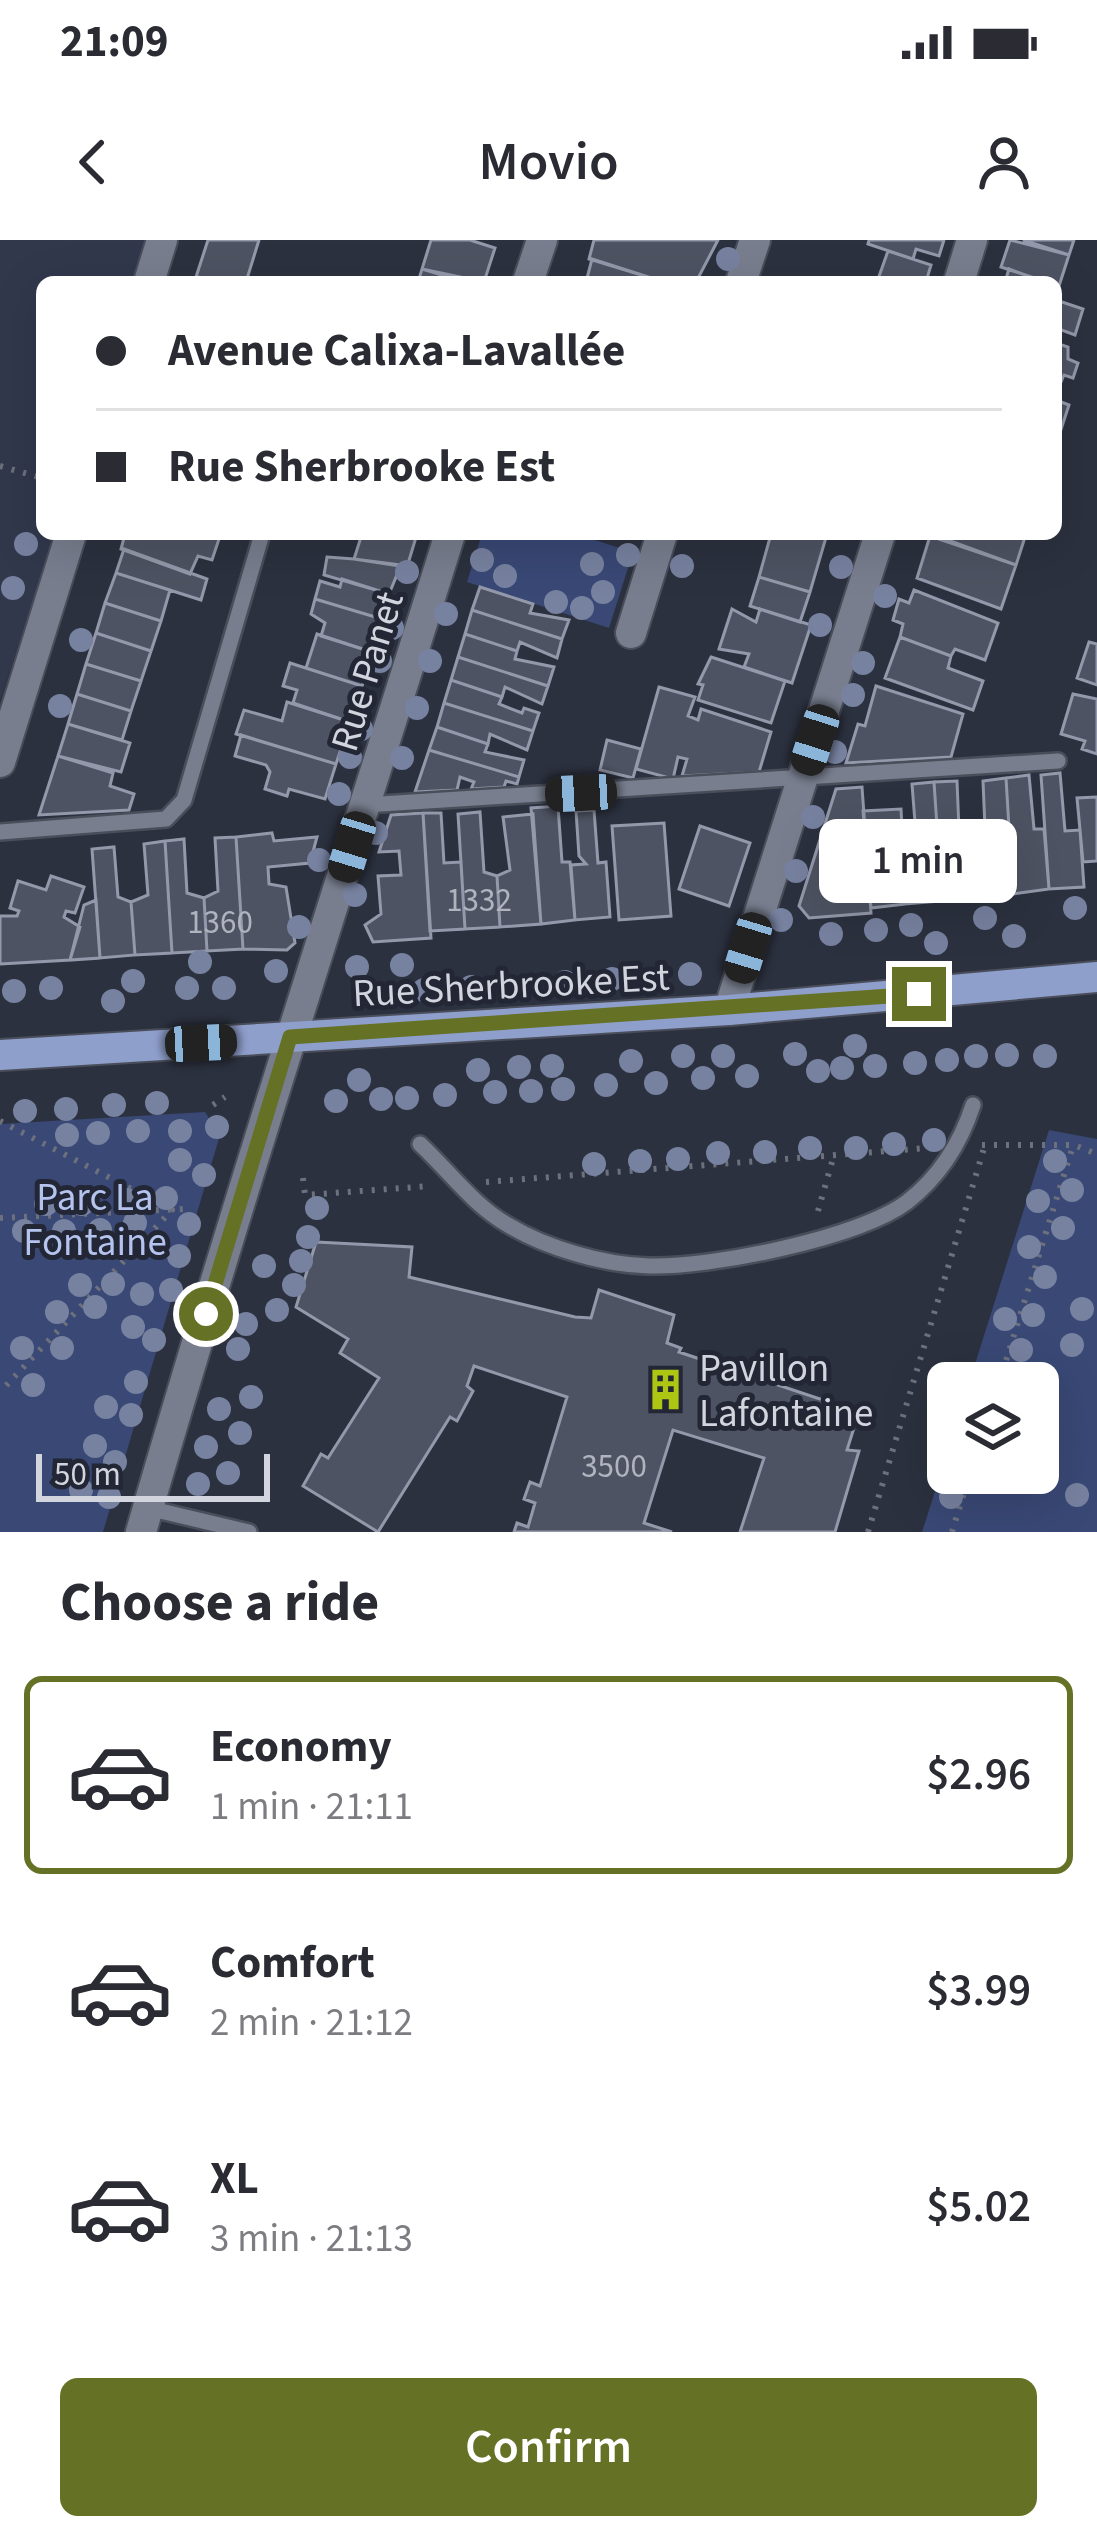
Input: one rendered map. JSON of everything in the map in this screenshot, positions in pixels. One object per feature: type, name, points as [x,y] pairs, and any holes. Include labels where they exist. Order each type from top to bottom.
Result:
[{"type":"main road","name":"Rue Sherbrooke Est","points":[[0,1055],[729,1010],[1097,977]]},
{"type":"street","points":[[151,276],[162,240]]},
{"type":"street","points":[[530,276],[542,240]]},
{"type":"street","points":[[743,276],[754,240]]},
{"type":"street","points":[[961,276],[972,240]]},
{"type":"street","points":[[0,760],[69,540]]},
{"type":"street","name":"Rue Panet","points":[[145,1520],[290,1037],[448,540]]},
{"type":"street","points":[[632,633],[660,540]]},
{"type":"street","points":[[729,1010],[878,540]]},
{"type":"street","points":[[1062,981],[1097,994]]},
{"type":"lane","points":[[0,832],[166,819],[184,800],[260,540]]},
{"type":"lane","points":[[365,806],[1058,761]]},
{"type":"lane","points":[[420,1144],[509,1226],[578,1253],[647,1267],[794,1245],[892,1212],[924,1187],[956,1145],[974,1105]]},
{"type":"lane","points":[[145,1520],[249,1532]]},
{"type":"path","points":[[0,466],[36,476]]},
{"type":"path","points":[[213,1106],[225,1097]]},
{"type":"path","points":[[0,1120],[172,1210]]},
{"type":"path","points":[[303,1178],[305,1195],[956,1145],[1074,1145],[1097,1154]]},
{"type":"path","points":[[868,1532],[985,1145]]},
{"type":"path","points":[[1005,1362],[1074,1145]]},
{"type":"path","points":[[818,1211],[834,1155]]},
{"type":"path","points":[[0,1218],[183,1209]]},
{"type":"path","points":[[0,1392],[172,1210]]},
{"type":"path","points":[[952,1532],[964,1494]]},
{"type":"shaded area","points":[[0,240],[153,240],[141,276],[36,276],[36,540],[53,540],[0,701]]},
{"type":"green space","points":[[480,540],[594,540],[633,552],[609,628],[467,582]]},
{"type":"green space","name":"Parc La Fontaine","points":[[205,1112],[220,1135],[103,1532],[0,1532],[0,1124]]},
{"type":"green space","points":[[1049,1130],[1097,1139],[1097,1532],[922,1532],[934,1494],[1059,1494],[1059,1362],[976,1362]]},
{"type":"building","points":[[208,240],[259,240],[248,276],[196,276]]},
{"type":"building","points":[[431,240],[470,240],[495,248],[486,276],[422,269]]},
{"type":"building","points":[[594,240],[718,240],[699,276],[644,276],[589,259]]},
{"type":"building","points":[[869,240],[944,240],[939,256],[916,249],[913,259],[868,244]]},
{"type":"building","points":[[1010,240],[1069,255],[1062,277],[1028,276],[1001,267]]},
{"type":"building","points":[[1023,240],[1074,240],[1069,255]]},
{"type":"building","points":[[888,251],[931,265],[928,276],[879,276]]},
{"type":"building","points":[[592,259],[645,276],[588,276]]},
{"type":"building","points":[[1062,302],[1083,309],[1075,335],[1062,330]]},
{"type":"building","points":[[1062,345],[1068,347],[1068,359],[1078,363],[1073,378],[1064,375],[1062,380]]},
{"type":"building","points":[[123,540],[219,540],[212,560],[198,556],[190,574],[121,549]]},
{"type":"building","points":[[360,540],[415,540],[407,567],[354,559]]},
{"type":"building","points":[[769,540],[825,540],[810,592],[759,577]]},
{"type":"building","points":[[929,540],[942,540],[1016,565],[1001,609],[917,578]]},
{"type":"building","points":[[947,540],[1024,540],[1016,565]]},
{"type":"building","points":[[124,549],[207,579],[201,600],[116,573]]},
{"type":"building","points":[[327,557],[401,565],[389,594],[324,575]]},
{"type":"building","points":[[116,573],[170,590],[161,621],[105,603]]},
{"type":"building","points":[[759,577],[810,592],[800,622],[750,606]]},
{"type":"building","points":[[342,579],[389,594],[382,619],[315,599],[320,581],[340,587]]},
{"type":"building","points":[[480,587],[533,604],[530,613],[569,620],[562,639],[472,610]]},
{"type":"building","points":[[914,590],[998,623],[985,660],[955,649],[951,656],[900,637],[903,624],[893,620],[899,599],[909,603]]},
{"type":"building","points":[[315,599],[382,619],[372,652],[321,636],[325,623],[311,614]]},
{"type":"building","points":[[105,603],[161,621],[151,651],[96,633]]},
{"type":"building","points":[[732,609],[756,622],[760,609],[811,625],[792,683],[744,667],[749,654],[719,649]]},
{"type":"building","points":[[472,610],[562,639],[557,658],[520,642],[517,651],[465,634]]},
{"type":"building","points":[[96,633],[151,651],[141,681],[86,664]]},
{"type":"building","points":[[317,634],[372,652],[362,686],[306,668]]},
{"type":"building","points":[[465,634],[517,651],[515,659],[554,667],[548,686],[458,657]]},
{"type":"building","points":[[900,637],[951,656],[948,668],[983,681],[973,710],[885,678]]},
{"type":"building","points":[[1089,642],[1097,644],[1097,685],[1077,678]]},
{"type":"building","points":[[458,657],[548,686],[542,704],[505,687],[502,697],[451,680]]},
{"type":"building","points":[[711,657],[785,681],[771,723],[698,700],[703,685],[698,684]]},
{"type":"building","points":[[290,663],[362,686],[350,722],[293,703],[297,690],[283,686]]},
{"type":"building","points":[[86,664],[141,681],[131,711],[77,694]]},
{"type":"building","points":[[451,680],[502,697],[499,704],[522,713],[524,708],[539,713],[533,731],[444,703]]},
{"type":"building","points":[[876,686],[963,714],[951,757],[846,763],[858,724],[865,726]]},
{"type":"building","points":[[659,687],[695,697],[688,716],[698,720],[701,709],[771,732],[759,772],[682,776],[687,759],[678,757],[673,779],[636,769]]},
{"type":"building","points":[[77,694],[131,711],[122,740],[68,724]]},
{"type":"building","points":[[1073,694],[1097,699],[1097,754],[1082,749],[1085,741],[1061,734]]},
{"type":"building","points":[[287,702],[350,722],[336,764],[236,734],[244,710],[282,721]]},
{"type":"building","points":[[444,703],[533,731],[527,750],[490,734],[488,744],[437,727]]},
{"type":"building","points":[[68,724],[130,743],[121,772],[58,756]]},
{"type":"building","points":[[437,727],[488,744],[485,752],[524,760],[519,777],[429,750]]},
{"type":"building","points":[[241,735],[336,764],[325,799],[289,789],[287,796],[265,789],[270,772],[266,765],[235,756]]},
{"type":"building","points":[[607,740],[641,749],[633,778],[600,770]]},
{"type":"building","points":[[429,750],[519,777],[517,784],[506,781],[504,787],[471,789],[474,782],[460,777],[457,790],[415,792]]},
{"type":"building","points":[[58,756],[113,773],[110,786],[134,794],[129,810],[39,815]]},
{"type":"building","points":[[1060,773],[1065,831],[1080,830],[1084,887],[1049,889],[1041,775]]},
{"type":"building","points":[[1029,775],[1034,829],[1044,829],[1049,889],[1013,894],[1006,778]]},
{"type":"building","points":[[1006,778],[1013,894],[976,897],[972,840],[985,828],[983,781]]},
{"type":"building","points":[[957,781],[959,830],[972,840],[976,897],[942,901],[934,782]]},
{"type":"building","points":[[934,782],[942,901],[906,904],[902,847],[916,835],[912,784]]},
{"type":"building","points":[[862,787],[871,913],[809,918],[799,906],[836,789]]},
{"type":"building","points":[[1097,797],[1097,861],[1083,862],[1077,798]]},
{"type":"building","points":[[558,806],[562,862],[570,862],[575,920],[541,924],[531,808]]},
{"type":"building","points":[[901,809],[906,904],[871,908],[863,811]]},
{"type":"building","points":[[594,810],[598,863],[606,862],[610,917],[575,920],[571,865],[586,864],[579,856],[576,811]]},
{"type":"building","points":[[480,812],[484,872],[497,876],[500,927],[465,929],[458,814]]},
{"type":"building","points":[[423,813],[441,813],[444,863],[461,862],[465,929],[430,931]]},
{"type":"building","points":[[423,813],[431,938],[373,942],[365,925],[381,914],[378,876],[401,875],[399,851],[379,852],[391,815]]},
{"type":"building","points":[[533,814],[541,924],[500,927],[497,876],[510,870],[503,817]]},
{"type":"building","points":[[664,823],[671,916],[619,920],[612,826]]},
{"type":"building","points":[[700,826],[750,843],[729,906],[679,889]]},
{"type":"building","points":[[272,833],[274,841],[317,837],[310,863],[268,867],[269,884],[286,887],[295,943],[287,950],[243,949],[236,837]]},
{"type":"building","points":[[236,837],[243,949],[207,951],[204,898],[218,891],[215,838]]},
{"type":"building","points":[[184,839],[187,893],[204,898],[207,951],[172,953],[165,841]]},
{"type":"building","points":[[165,841],[172,953],[135,955],[131,902],[148,895],[144,844]]},
{"type":"building","points":[[114,847],[118,897],[131,902],[135,955],[100,958],[92,849]]},
{"type":"building","points":[[51,876],[84,887],[75,913],[66,911],[64,917],[80,927],[70,960],[0,964],[0,916],[17,916],[19,911],[10,908],[18,881],[46,890]]},
{"type":"building","points":[[96,900],[100,958],[70,960],[84,905]]},
{"type":"building","name":"Pavillon Lafontaine","points":[[316,1242],[412,1247],[409,1277],[575,1317],[591,1318],[599,1290],[674,1315],[667,1343],[681,1348],[679,1352],[859,1412],[847,1450],[859,1451],[835,1532],[740,1532],[764,1458],[673,1430],[644,1523],[672,1532],[514,1532],[517,1523],[528,1527],[535,1503],[524,1499],[530,1482],[540,1486],[567,1397],[474,1366],[467,1386],[473,1391],[457,1421],[450,1417],[378,1532],[303,1486],[321,1454],[328,1458],[379,1378],[340,1353],[348,1339],[296,1307]]},
{"type":"place","name":"Pavillon Lafontaine","points":[[665,1389]]},
{"type":"route","points":[[206,1314],[290,1037],[919,994]]}]
